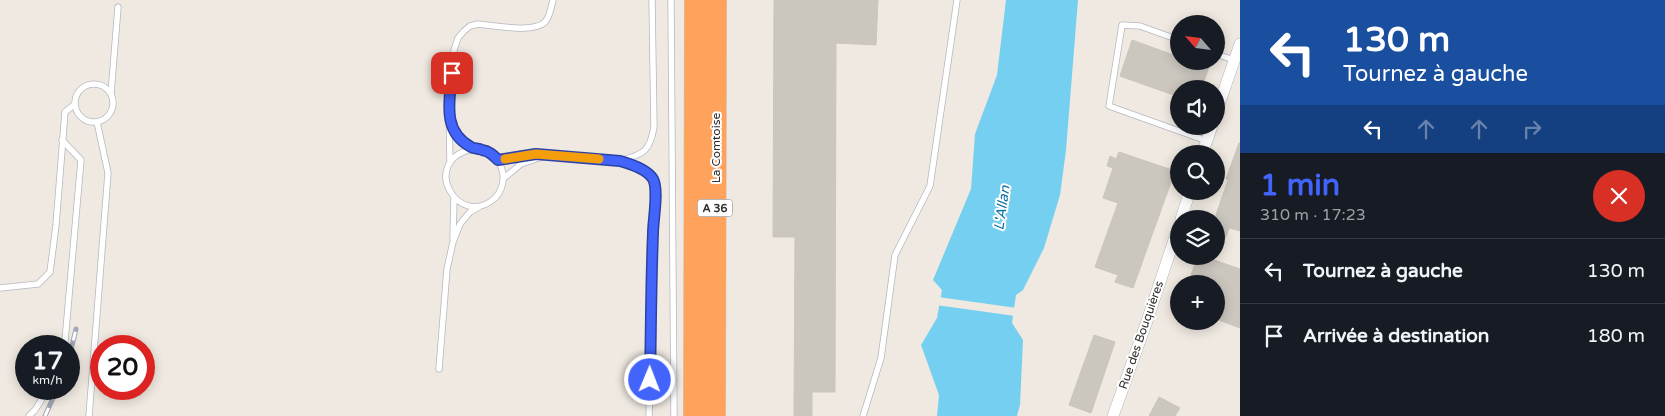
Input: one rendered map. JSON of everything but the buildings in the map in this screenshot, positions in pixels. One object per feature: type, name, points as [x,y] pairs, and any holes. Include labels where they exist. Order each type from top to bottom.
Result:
[{"type":"highway","name":"La Comtoise","points":[[694,416],[695,0]]},
{"type":"highway","name":"La Comtoise","points":[[715,416],[716,0]]},
{"type":"street","points":[[1225,86],[1240,44]]},
{"type":"street","points":[[1205,145],[1208,135]]},
{"type":"street","name":"Rue des Bouquières","points":[[1113,416],[1170,252]]},
{"type":"lane","points":[[450,163],[449,106],[454,50],[458,38],[470,26],[478,24],[524,28],[542,25],[550,14],[553,0]]},
{"type":"lane","points":[[620,161],[643,152],[651,143],[654,127],[652,0]]},
{"type":"lane","points":[[671,0],[674,416]]},
{"type":"lane","points":[[863,416],[881,358],[896,255],[930,186],[957,0]]},
{"type":"lane","points":[[110,94],[118,7]]},
{"type":"lane","points":[[1170,37],[1140,26],[1122,25],[1109,106],[1206,141]]},
{"type":"lane","points":[[1225,57],[1234,60]]},
{"type":"lane","points":[[0,288],[38,284],[50,272],[56,225],[65,112],[75,104],[79,92],[89,85],[101,86],[110,94],[113,100],[108,117],[97,122],[85,120],[80,116],[75,104]]},
{"type":"lane","points":[[449,121],[458,137],[466,144],[483,150],[498,160],[504,178],[497,196],[490,202],[470,212],[460,224],[452,242]]},
{"type":"lane","points":[[89,416],[108,173],[97,122]]},
{"type":"lane","points":[[62,140],[81,160],[65,335]]},
{"type":"lane","points":[[474,148],[464,150],[456,155],[446,171],[446,181],[454,198],[462,204],[481,206]]},
{"type":"lane","points":[[498,160],[536,154],[620,161],[631,164],[648,174],[653,180],[655,187],[652,243],[649,416]]},
{"type":"lane","points":[[504,178],[520,164],[545,156]]},
{"type":"lane","points":[[439,369],[447,269],[452,242],[454,198]]},
{"type":"lane","points":[[29,416],[41,400]]},
{"type":"water","name":"L'Allan","points":[[1006,0],[1078,0],[1066,150],[1060,195],[1044,248],[1023,290],[1016,295],[1012,323],[1023,340],[1020,405],[1017,416],[937,416],[939,395],[921,345],[937,318],[942,290],[933,280],[971,189],[975,134],[997,75]]},
{"type":"pier","points":[[938,297],[1017,308],[1015,316],[936,305]]},
{"type":"railway","points":[[75,335],[76,329]]},
{"type":"railway","points":[[45,416],[52,400]]},
{"type":"slow traffic","points":[[505,159],[536,154],[599,159]]},
{"type":"route","points":[[452,73],[449,121],[458,137],[466,144],[491,154],[498,160],[536,154],[620,161],[631,164],[648,174],[653,180],[655,187],[650,380]]}]
